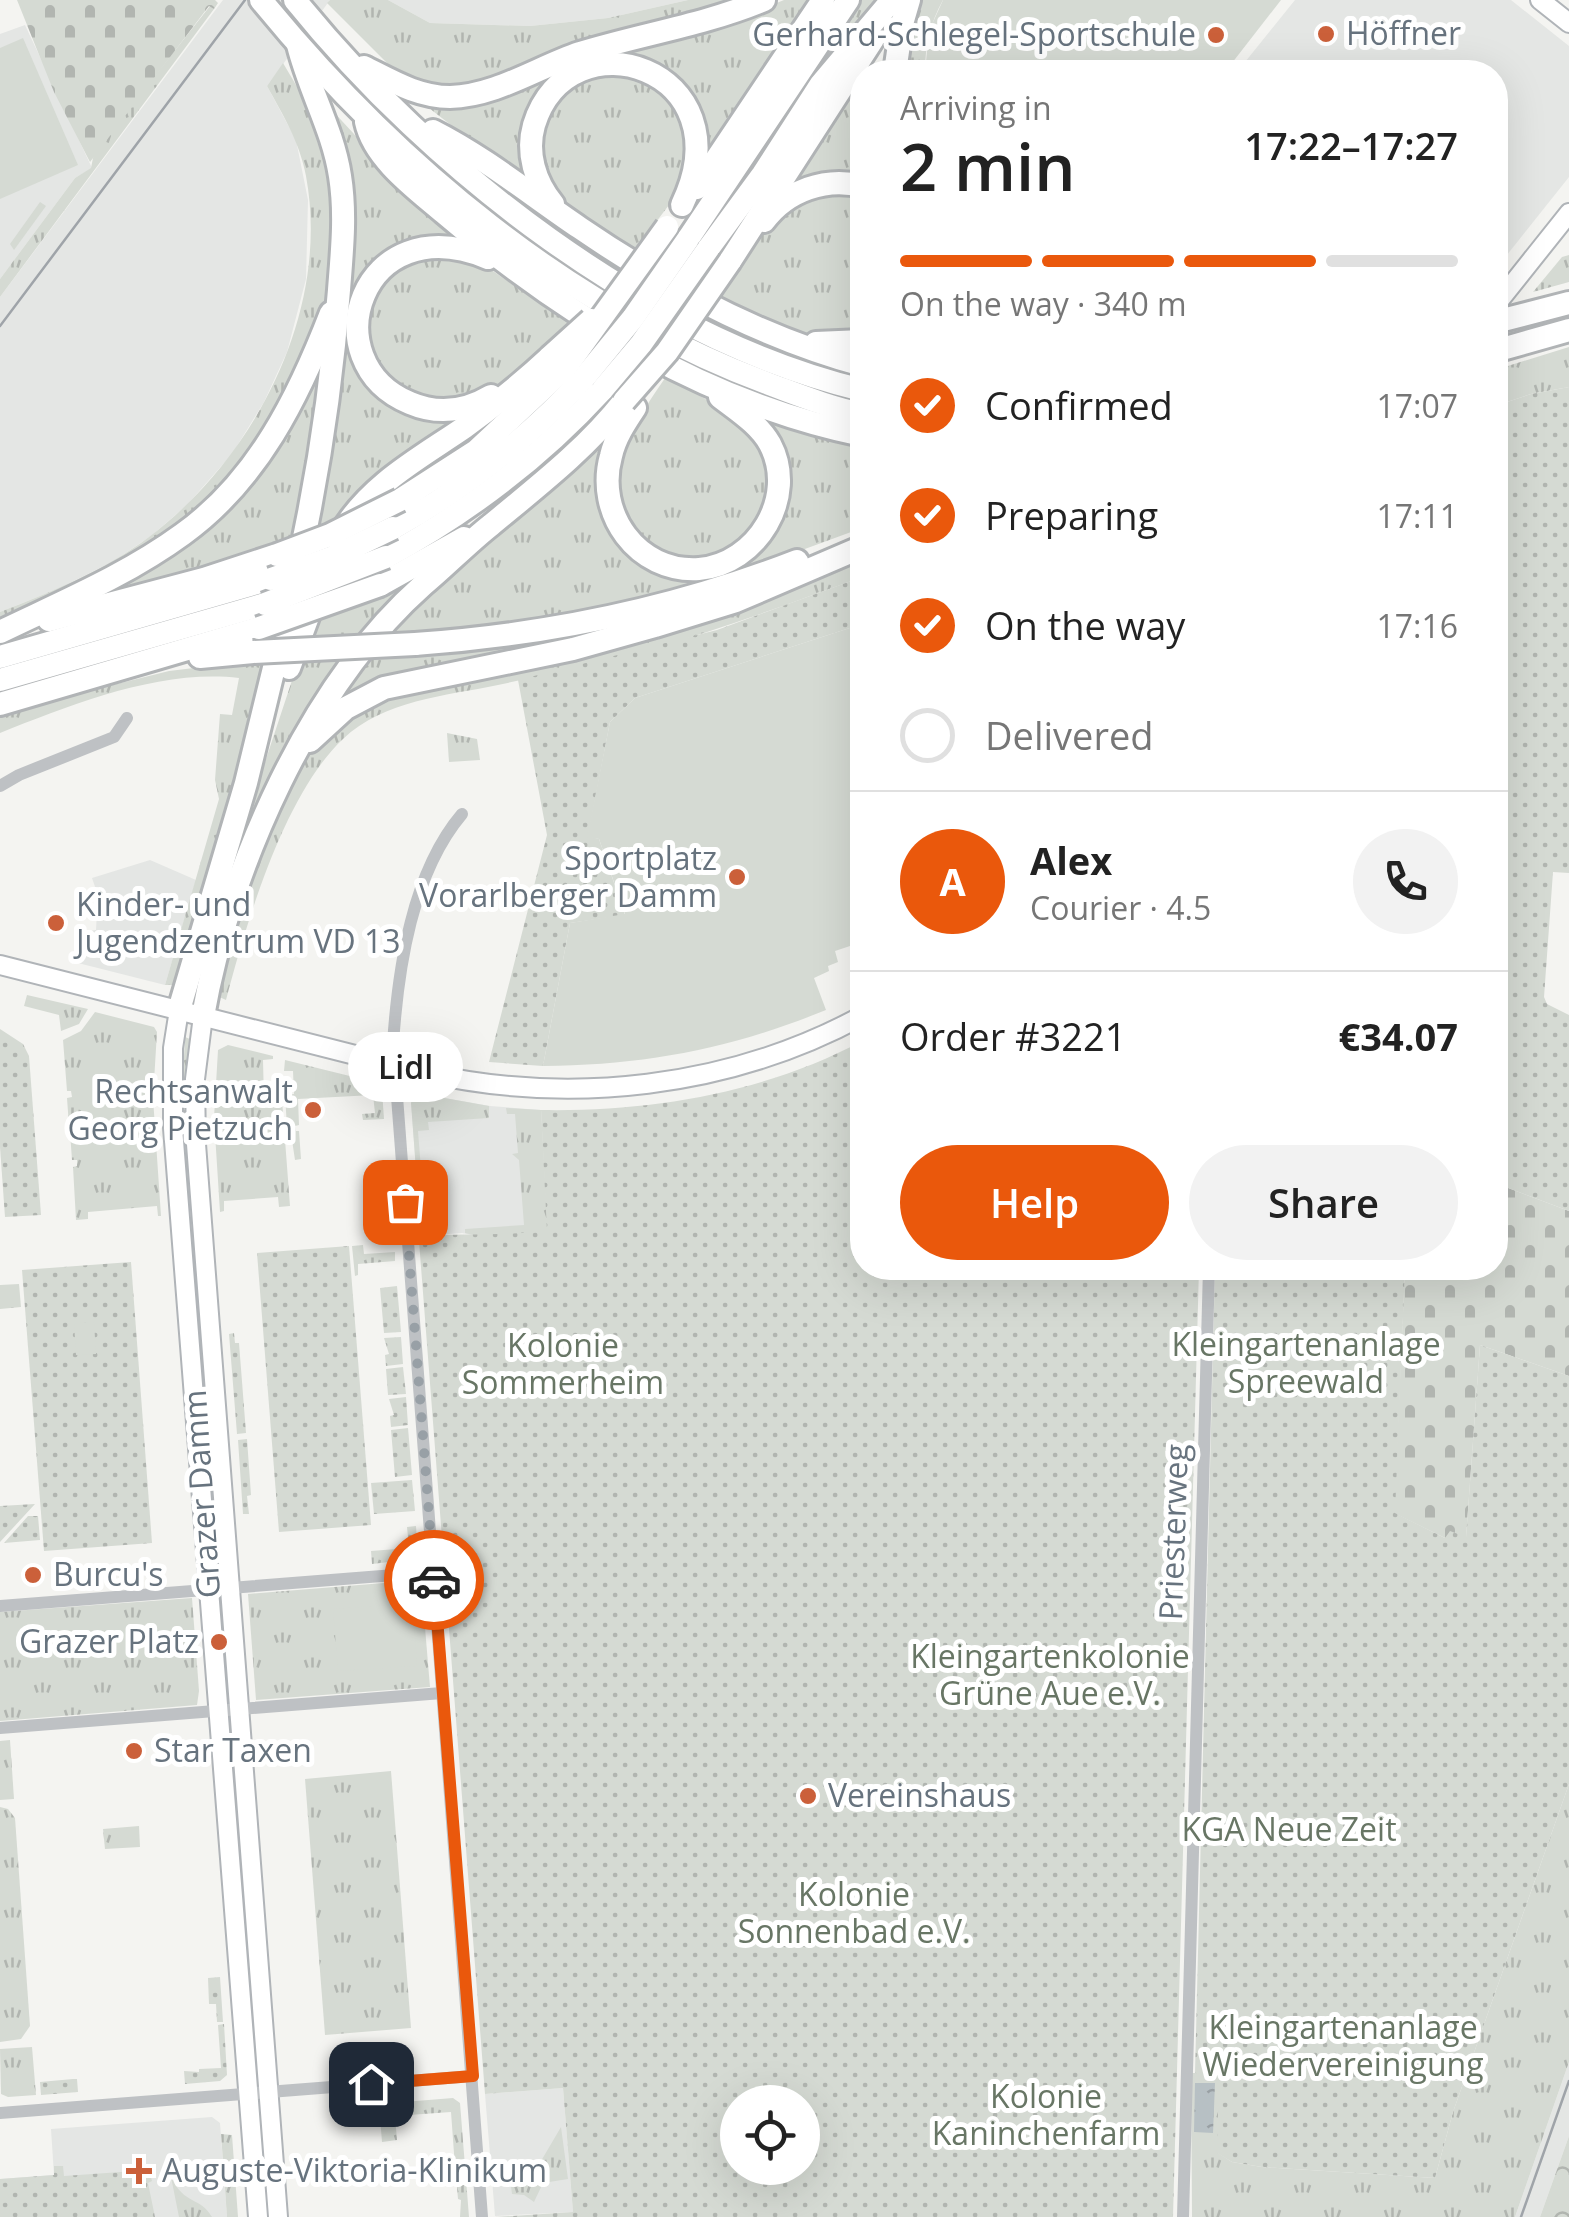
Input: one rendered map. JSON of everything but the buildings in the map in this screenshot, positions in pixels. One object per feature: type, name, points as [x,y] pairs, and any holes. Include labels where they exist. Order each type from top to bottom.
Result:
[{"type":"highway","points":[[261,0],[298,46],[438,183],[554,273],[631,321],[716,364],[850,410]]},
{"type":"highway","points":[[295,0],[404,116],[505,204],[566,250],[642,300],[727,343],[850,386]]},
{"type":"highway","points":[[344,56],[416,92],[462,96],[484,92],[576,55],[708,21],[764,0]]},
{"type":"highway","points":[[0,657],[271,580],[333,557],[393,528],[485,470],[539,424],[606,309],[823,0]]},
{"type":"highway","points":[[698,244],[848,0]]},
{"type":"highway","points":[[0,632],[277,556],[400,500],[476,450],[633,318],[763,174],[821,84],[893,0]]},
{"type":"highway","points":[[861,60],[893,0]]},
{"type":"highway","points":[[897,60],[910,0]]},
{"type":"highway","points":[[179,1010],[246,783],[306,527],[335,352],[344,224],[338,164],[298,46]]},
{"type":"highway","points":[[578,226],[543,191],[534,169],[531,144],[536,121],[550,94],[568,79],[597,66],[620,64],[642,69],[660,78],[684,102],[694,120],[698,149],[693,182],[682,205]]},
{"type":"highway","points":[[203,1016],[238,889],[262,825],[313,718],[390,616],[555,473],[629,405],[662,367],[666,352],[850,77]]},
{"type":"highway","points":[[364,114],[373,141],[396,168],[466,232],[613,336],[698,379],[800,418],[850,432]]},
{"type":"highway","points":[[404,116],[474,152],[672,287],[740,319],[850,360]]},
{"type":"highway","points":[[731,259],[770,213],[793,196],[810,187],[850,184]]},
{"type":"highway","points":[[518,272],[460,247],[432,245],[390,261],[369,285],[358,316],[360,348],[366,364],[385,389],[400,399],[434,410],[462,409],[568,372]]},
{"type":"highway","points":[[0,632],[107,581],[154,553],[198,522],[231,490],[265,447],[293,402],[339,291]]},
{"type":"highway","points":[[1508,318],[1564,302]]},
{"type":"highway","points":[[1508,347],[1569,330]]},
{"type":"highway","points":[[794,340],[822,344],[850,342]]},
{"type":"highway","points":[[0,680],[265,604],[386,557],[445,524],[496,488],[571,424],[568,372]]},
{"type":"highway","points":[[246,783],[258,764],[325,569],[349,520],[379,487],[468,425],[568,372]]},
{"type":"highway","points":[[629,405],[608,473],[609,502],[620,529],[640,551],[674,567],[697,569],[730,560],[746,551],[767,526],[775,508],[778,470],[772,448],[762,434],[698,379]]},
{"type":"highway","points":[[0,704],[259,628],[380,585],[487,528]]},
{"type":"highway","points":[[156,660],[416,644],[528,632],[656,605],[782,567],[850,540]]},
{"type":"highway","points":[[297,755],[338,714],[384,688],[542,656],[641,630],[736,601],[850,552]]},
{"type":"main road","points":[[1540,0],[1569,23]]},
{"type":"main road","points":[[1508,290],[1569,212]]},
{"type":"main road","points":[[0,965],[395,1065],[501,1086],[582,1089],[694,1076],[768,1056],[850,1021]]},
{"type":"main road","name":"Grazer Damm","points":[[179,1010],[173,1048],[172,1102],[258,2217]]},
{"type":"main road","name":"Grazer Damm","points":[[203,1016],[194,1102],[201,1219],[278,2217]]},
{"type":"main road","points":[[180,1220],[201,1219]]},
{"type":"street","points":[[0,786],[114,737],[128,718]]},
{"type":"street","points":[[462,814],[436,849],[416,913],[393,1040],[482,2217]]},
{"type":"street","name":"Priesterweg","points":[[1183,2217],[1209,1280]]},
{"type":"street","points":[[0,1606],[434,1572]]},
{"type":"street","points":[[0,1728],[442,1693]]},
{"type":"street","points":[[0,2113],[473,2076]]},
{"type":"shaded area","points":[[223,0],[330,0],[267,86],[296,140],[308,200],[306,279],[287,352],[264,402],[232,454],[187,505],[112,562],[0,612],[0,297]]},
{"type":"shaded area","points":[[388,0],[688,0],[608,18],[530,26],[430,23]]},
{"type":"shaded area","points":[[1295,0],[1511,0],[1569,46],[1569,177],[1508,254],[1508,60],[1247,60]]},
{"type":"shaded area","points":[[25,25],[92,168],[75,178],[0,279],[0,34]]},
{"type":"shaded area","points":[[150,860],[196,880],[165,985],[78,963],[84,932],[96,930],[97,912],[103,910],[92,878]]},
{"type":"shaded area","points":[[422,1094],[541,1110],[548,1232],[421,1236],[411,1101]]},
{"type":"shaded area","points":[[1569,2062],[1569,2136],[1540,2217],[1515,2217]]},
{"type":"shaded area","points":[[563,2088],[573,2212],[495,2216],[485,2094]]},
{"type":"shaded area","name":"Auguste-Viktoria-Klinikum","points":[[212,2117],[220,2123],[227,2217],[0,2217],[0,2179],[54,2175],[51,2129]]},
{"type":"green space","points":[[17,0],[218,3],[214,9],[209,6],[90,162],[54,92]]},
{"type":"green space","points":[[388,0],[430,23],[530,26],[608,18],[688,0],[749,0],[454,91],[400,76],[327,3]]},
{"type":"green space","points":[[784,0],[815,0],[705,158],[702,122],[606,56],[738,19]]},
{"type":"green space","points":[[861,0],[878,0],[753,172],[748,170]]},
{"type":"green space","points":[[915,0],[943,0],[929,35],[926,60],[902,60]]},
{"type":"green space","points":[[943,0],[1281,0],[1234,60],[926,60],[929,31]]},
{"type":"green space","points":[[210,6],[214,9],[0,297],[0,279],[75,178],[91,168],[94,153]]},
{"type":"green space","points":[[23,38],[78,165],[0,199],[0,48]]},
{"type":"green space","points":[[283,63],[309,107],[334,173],[331,280],[312,345],[246,463],[171,536],[0,622],[0,612],[78,579],[132,549],[187,504],[222,466],[277,377],[295,328],[307,278],[311,227],[300,152],[267,86]]},
{"type":"green space","points":[[563,67],[549,84],[528,185],[429,108]]},
{"type":"green space","points":[[625,74],[662,90],[680,114],[688,153],[672,201],[631,255],[583,221],[558,197],[543,165],[541,148],[548,114],[570,87],[591,78]]},
{"type":"green space","points":[[850,92],[850,174],[827,172],[788,185]]},
{"type":"green space","points":[[330,108],[459,236],[420,241],[385,255],[357,365],[457,417],[460,423],[344,518],[313,533],[335,388]]},
{"type":"green space","points":[[850,193],[850,336],[807,337],[717,300],[757,236],[801,196]]},
{"type":"green space","points":[[40,202],[46,206],[14,250],[10,244]]},
{"type":"green space","points":[[460,255],[490,269],[570,324],[500,387],[465,400],[429,401],[379,371],[365,327],[375,290],[405,261]]},
{"type":"green space","points":[[1569,255],[1569,282],[1533,292],[1562,257]]},
{"type":"green space","points":[[325,347],[299,537],[111,595],[110,590],[208,522]]},
{"type":"green space","points":[[1569,347],[1569,387],[1508,402],[1508,366]]},
{"type":"green space","points":[[665,378],[708,401],[746,429],[767,466],[769,489],[763,515],[751,532],[720,556],[692,560],[664,554],[640,540],[621,512],[617,483],[620,455]]},
{"type":"green space","points":[[1569,387],[1569,873],[1553,872],[1544,997],[1547,1004],[1569,1015],[1569,1211],[1508,1188],[1508,402]]},
{"type":"green space","points":[[764,415],[850,440],[850,532],[737,574],[544,622],[381,638],[414,600],[611,431],[600,496],[674,575],[778,522]]},
{"type":"green space","points":[[850,554],[850,581],[755,616],[610,660],[416,701],[359,726],[322,763],[303,792],[256,899],[226,1000],[215,995],[233,932],[286,794],[318,741],[350,712],[427,682]]},
{"type":"green space","points":[[436,563],[346,657],[199,990],[194,989],[312,620]]},
{"type":"green space","points":[[779,576],[328,715],[367,655]]},
{"type":"green space","points":[[850,581],[850,628],[635,698],[610,722],[588,836],[599,839],[625,915],[570,923],[543,1066],[489,1062],[547,835],[518,680],[717,630]]},
{"type":"green space","name":"Sportplatz Vorarlberger Damm","points":[[850,628],[850,946],[835,951],[838,962],[814,978],[826,1010],[791,1024],[721,1045],[652,1058],[543,1066],[570,923],[625,914],[599,839],[587,837],[610,722],[635,698]]},
{"type":"green space","points":[[269,659],[177,985],[165,985],[219,799],[215,780],[220,714],[232,715],[239,678],[179,679],[117,691],[0,733],[0,713],[169,671]]},
{"type":"green space","points":[[447,733],[477,739],[480,760],[449,762]]},
{"type":"green space","points":[[27,995],[88,1009],[79,1024],[61,1031],[59,1015],[24,1006]]},
{"type":"green space","points":[[95,1012],[154,1027],[157,1032],[153,1098],[161,1216],[157,1206],[88,1212],[88,1219],[76,1220],[73,1167],[77,1160],[72,1160],[70,1132],[74,1132],[74,1126],[69,1126],[67,1098],[72,1097],[71,1091],[67,1091],[63,1040],[81,1031]]},
{"type":"green space","points":[[0,1029],[23,1044],[29,1056],[41,1215],[5,1217],[0,1147]]},
{"type":"green space","points":[[185,1037],[190,1039],[186,1117],[192,1203],[187,1203],[181,1114]]},
{"type":"green space","points":[[228,1045],[273,1056],[263,1060],[264,1100],[282,1100],[290,1206],[279,1207],[278,1197],[224,1201],[224,1211],[220,1212],[214,1118],[218,1050]]},
{"type":"green space","points":[[850,1047],[850,1280],[1199,1280],[1173,2217],[495,2217],[573,2212],[563,2088],[485,2094],[419,1241],[421,1236],[547,1231],[541,1110],[665,1103],[747,1086]]},
{"type":"green space","points":[[285,1060],[378,1083],[384,1119],[363,1120],[362,1114],[375,1113],[373,1095],[298,1099],[299,1125],[295,1126],[299,1131],[301,1159],[295,1160],[285,1095],[294,1094],[293,1071],[284,1071]]},
{"type":"green space","points":[[422,1094],[489,1106],[489,1118],[428,1122],[429,1130],[418,1131],[421,1169],[416,1170],[411,1103],[414,1096]]},
{"type":"green space","points":[[506,1108],[541,1110],[548,1232],[481,1237],[465,1233],[465,1229],[524,1225],[519,1160],[512,1154],[518,1153],[515,1114],[507,1114]]},
{"type":"green space","points":[[1508,1188],[1569,1211],[1569,1376],[1480,1345],[1466,1538],[1445,1538],[1394,1513],[1404,1280],[1508,1280]]},
{"type":"green space","points":[[190,1237],[195,1237],[212,1468],[207,1468]]},
{"type":"green space","points":[[363,1245],[364,1254],[395,1252],[395,1261],[358,1264],[355,1276],[352,1246]]},
{"type":"green space","points":[[349,1246],[371,1525],[279,1532],[257,1253]]},
{"type":"green space","points":[[131,1262],[152,1543],[44,1551],[22,1270]]},
{"type":"green space","points":[[1215,1280],[1405,1280],[1395,1513],[1445,1538],[1450,1531],[1466,1537],[1480,1345],[1569,1376],[1569,1784],[1453,2112],[1435,2178],[1232,2162],[1217,2153],[1219,2074],[1195,2073]]},
{"type":"green space","points":[[19,1284],[21,1307],[0,1309],[0,1285]]},
{"type":"green space","points":[[397,1286],[401,1332],[384,1333],[380,1288]]},
{"type":"green space","points":[[94,1322],[96,1354],[76,1355],[74,1323]]},
{"type":"green space","points":[[234,1333],[235,1343],[239,1343],[246,1433],[237,1434],[229,1334]]},
{"type":"green space","points":[[401,1337],[403,1364],[386,1366],[385,1355],[389,1354],[384,1338]]},
{"type":"green space","points":[[403,1367],[406,1394],[388,1395],[386,1369]]},
{"type":"green space","points":[[406,1397],[408,1425],[391,1427],[390,1416],[394,1415],[389,1399]]},
{"type":"green space","points":[[408,1428],[412,1475],[395,1477],[391,1430]]},
{"type":"green space","points":[[247,1439],[251,1495],[247,1496],[249,1514],[243,1514],[238,1440]]},
{"type":"green space","points":[[412,1480],[415,1511],[374,1514],[371,1483]]},
{"type":"green space","points":[[35,1504],[0,1542],[0,1506]]},
{"type":"green space","points":[[28,1516],[38,1516],[40,1540],[4,1543]]},
{"type":"green space","points":[[416,1526],[418,1554],[414,1559],[372,1564],[371,1551],[409,1548],[407,1527]]},
{"type":"green space","points":[[421,1580],[430,1687],[256,1700],[248,1594]]},
{"type":"green space","points":[[192,1598],[197,1705],[0,1721],[0,1612]]},
{"type":"green space","points":[[413,1603],[417,1666],[338,1671],[333,1609]]},
{"type":"green space","points":[[228,1728],[233,1728],[245,1895],[240,1896]]},
{"type":"green space","points":[[10,1740],[14,1799],[0,1800],[0,1741]]},
{"type":"green space","points":[[391,1771],[411,2028],[325,2035],[305,1779]]},
{"type":"green space","points":[[1569,1784],[1569,2062],[1515,2217],[1192,2217],[1191,2073],[1220,2073],[1218,2153],[1232,2162],[1435,2178],[1453,2112]]},
{"type":"green space","points":[[0,1807],[8,1809],[15,1818],[30,2026],[21,2039],[0,2042]]},
{"type":"green space","points":[[139,1826],[140,1847],[105,1849],[103,1829]]},
{"type":"green space","points":[[241,1906],[246,1906],[259,2070],[254,2071]]},
{"type":"green space","points":[[220,1977],[223,2022],[217,2022],[216,2004],[209,2004],[208,1978]]},
{"type":"green space","points":[[224,2024],[227,2075],[220,2081],[185,2084],[184,2071],[221,2068],[218,2025]]},
{"type":"green space","points":[[32,2047],[36,2095],[1,2094],[0,2049]]},
{"type":"green space","points":[[77,2079],[78,2092],[41,2095],[40,2082]]},
{"type":"green space","points":[[453,2098],[460,2103],[469,2217],[460,2217],[456,2176],[459,2167],[455,2167],[451,2112],[395,2116],[397,2140],[382,2142],[379,2104]]},
{"type":"green space","points":[[561,2127],[568,2179],[543,2183],[534,2202],[524,2195],[512,2194],[509,2171],[541,2161]]},
{"type":"green space","points":[[221,2134],[232,2135],[238,2217],[227,2217]]},
{"type":"green space","points":[[1569,2136],[1569,2217],[1540,2217]]},
{"type":"green space","points":[[54,2166],[63,2166],[64,2176],[149,2170],[155,2217],[0,2217],[0,2179],[54,2175]]},
{"type":"green space","points":[[171,2177],[182,2193],[212,2217],[179,2217]]},
{"type":"water","points":[[1195,2083],[1215,2083],[1213,2133],[1194,2132]]},
{"type":"tram line","points":[[0,326],[245,0]]},
{"type":"tram line","points":[[1521,2217],[1569,2081]]},
{"type":"way so far","points":[[405,1202],[434,1580]]},
{"type":"place","name":"Höffner","points":[[1326,34]]},
{"type":"place","name":"Gerhard-Schlegel-Sportschule","points":[[1216,35]]},
{"type":"place","name":"Sportplatz Vorarlberger Damm","points":[[737,877]]},
{"type":"place","name":"Kinder- und Jugendzentrum VD 13","points":[[56,923]]},
{"type":"place","name":"Rechtsanwalt Georg Pietzuch","points":[[313,1110]]},
{"type":"place","name":"Lidl","points":[[405,1202]]},
{"type":"place","name":"Burcu's","points":[[33,1575]]},
{"type":"place","name":"Grazer Platz","points":[[219,1642]]},
{"type":"place","name":"Star Taxen","points":[[134,1751]]},
{"type":"place","name":"Vereinshaus","points":[[808,1796]]},
{"type":"place","name":"Auguste-Viktoria-Klinikum","points":[[139,2171]]},
{"type":"route","points":[[371,2084],[473,2076],[434,1580]]},
{"type":"park label","name":"Kolonie Sommerheim","points":[[563,1364]]},
{"type":"park label","name":"Kleingartenanlage Spreewald","points":[[1306,1364]]},
{"type":"park label","name":"Kleingartenkolonie Grüne Aue e.V.","points":[[1050,1676]]},
{"type":"park label","name":"KGA Neue Zeit","points":[[1289,1830]]},
{"type":"park label","name":"Kolonie Sonnenbad e.V.","points":[[854,1914]]},
{"type":"park label","name":"Kleingartenanlage Wiedervereinigung","points":[[1344,2046]]},
{"type":"park label","name":"Kolonie Kaninchenfarm","points":[[1046,2116]]}]
